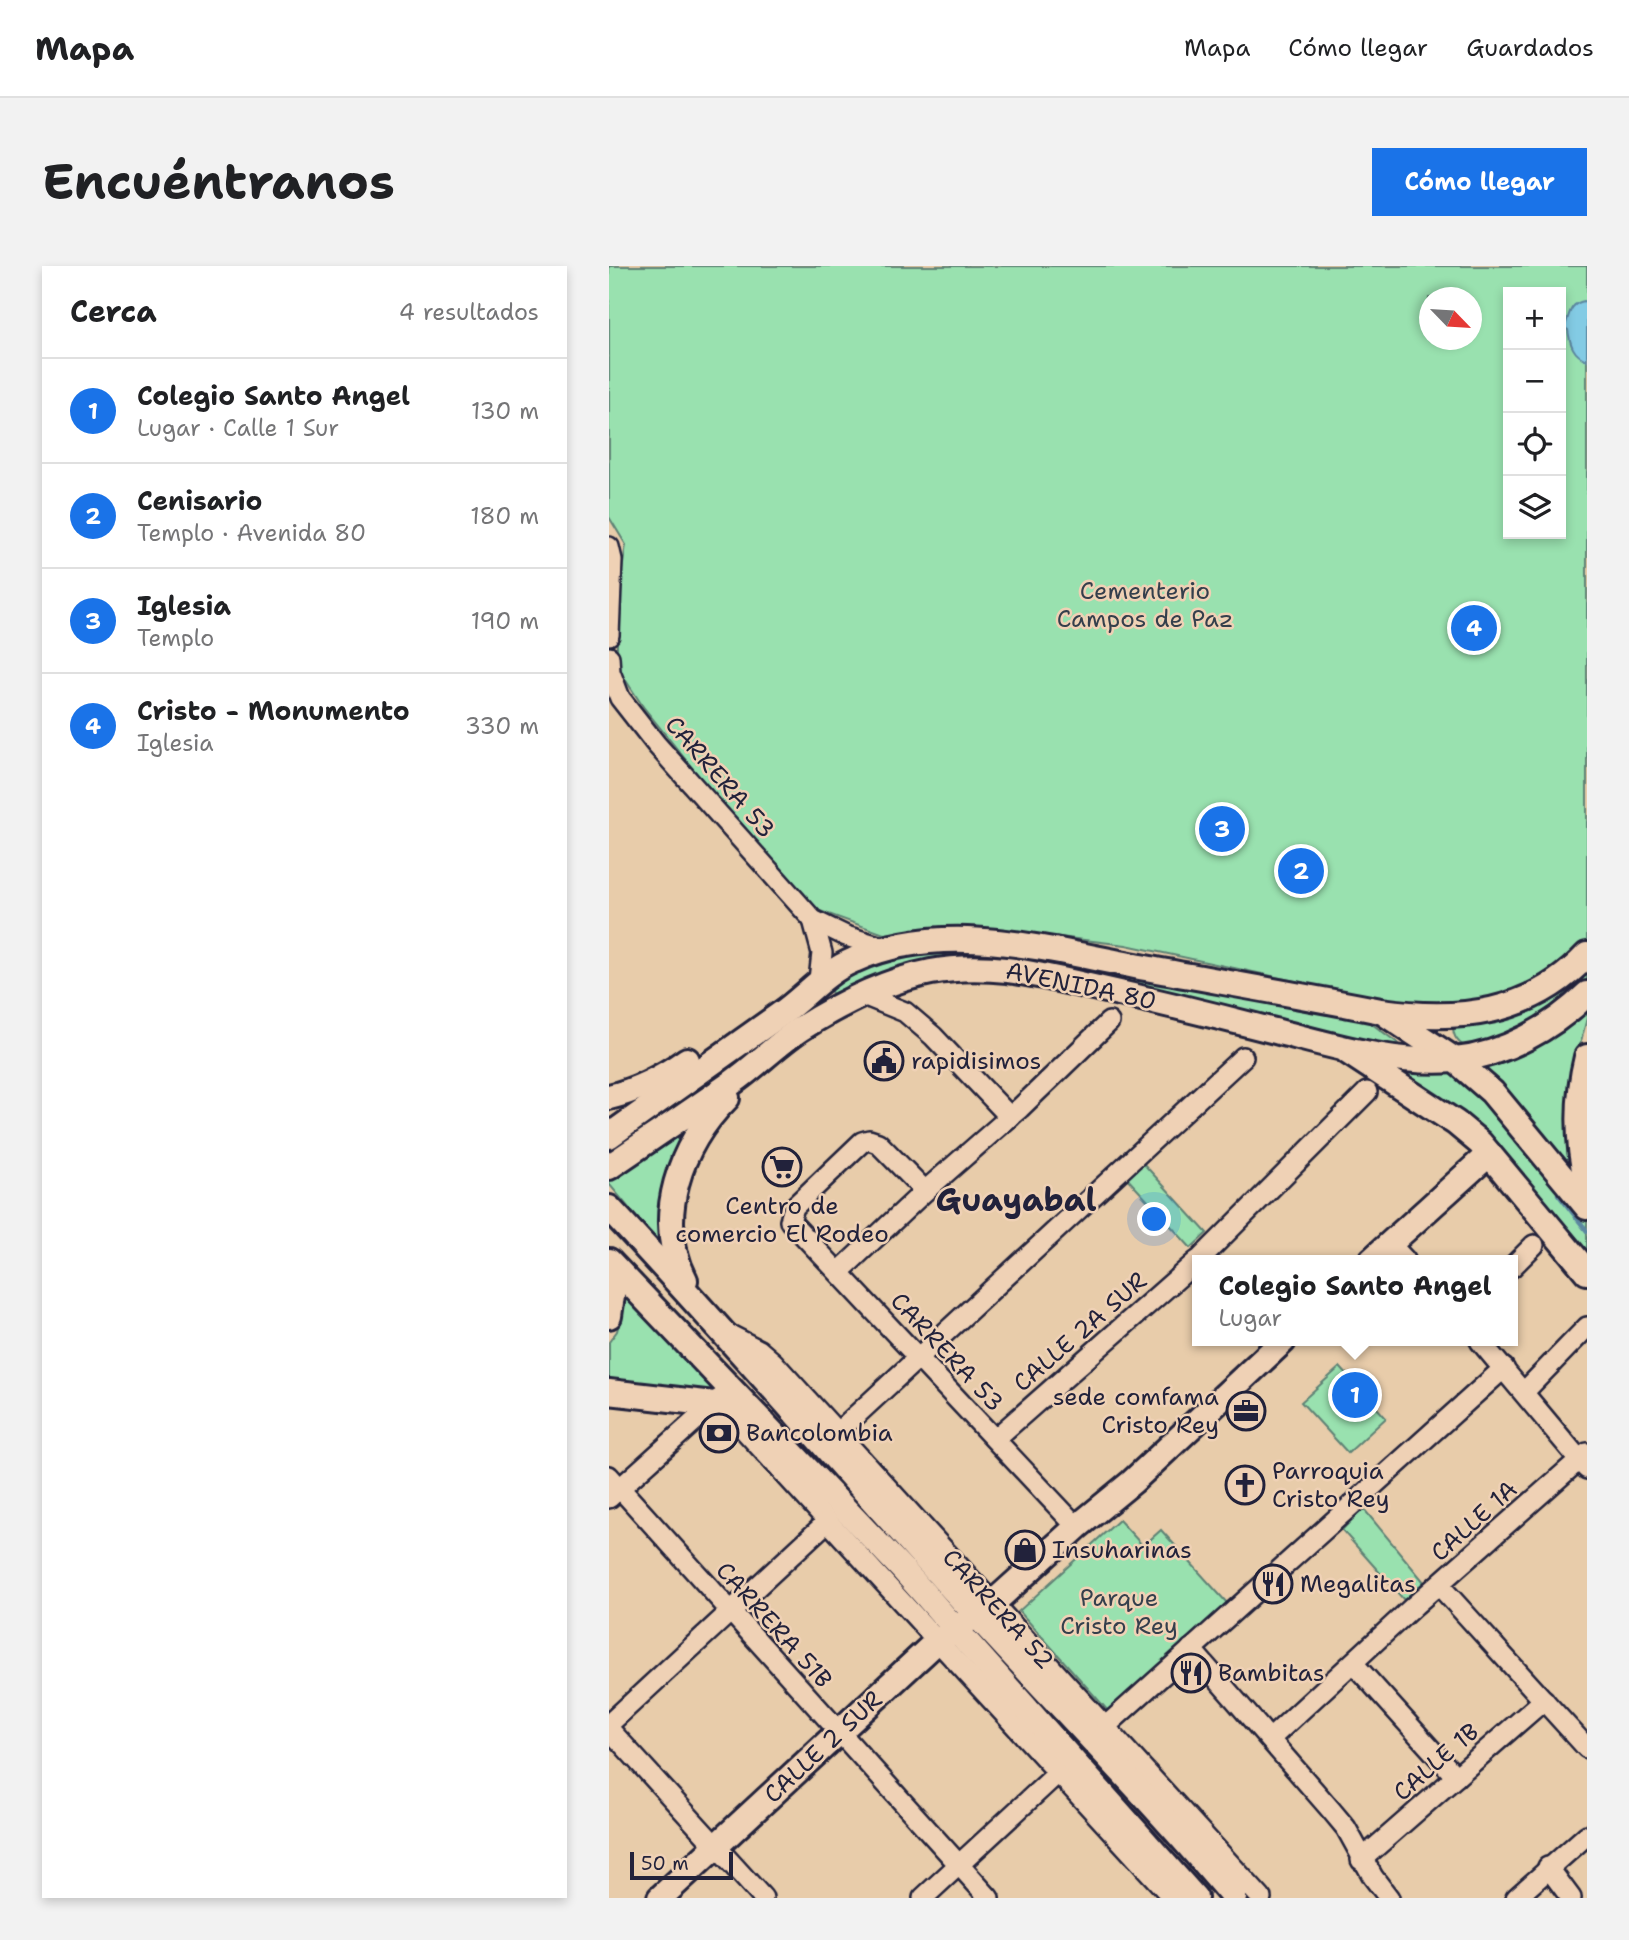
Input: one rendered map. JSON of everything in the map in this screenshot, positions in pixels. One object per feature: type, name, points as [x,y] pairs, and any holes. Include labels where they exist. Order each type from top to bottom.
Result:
[{"type":"main road","name":"AVENIDA 80","points":[[609,1136],[786,1010],[819,979],[851,961],[888,949],[940,940],[1007,943],[1416,1016],[1450,1016],[1517,1003],[1564,978],[1587,955]]},
{"type":"main road","name":"AVENIDA 80","points":[[609,1167],[736,1081],[799,1030],[895,981],[932,972],[979,967],[1033,974],[1385,1056],[1465,1058],[1525,1039],[1564,1015],[1587,994]]},
{"type":"main road","points":[[609,1097],[631,1092],[665,1076],[777,999],[819,979]]},
{"type":"main road","points":[[695,1300],[676,1263],[670,1221],[681,1166],[697,1132],[729,1096],[806,1040],[854,1000]]},
{"type":"main road","points":[[1381,1011],[1465,1058]]},
{"type":"main road","points":[[1450,1016],[1445,1028],[1449,1043],[1464,1053],[1465,1058],[1492,1092],[1587,1207]]},
{"type":"main road","points":[[1342,1048],[1455,1123],[1489,1154],[1587,1272]]},
{"type":"main road","points":[[1587,1057],[1578,1100],[1580,1157],[1587,1184]]},
{"type":"main road","points":[[1389,1255],[1489,1154]]},
{"type":"main road","name":"CARRERA 52","points":[[609,1208],[725,1333],[760,1376],[885,1500],[965,1628],[1145,1854],[1195,1898]]},
{"type":"main road","name":"CARRERA 52","points":[[609,1261],[725,1402],[1224,1871],[1234,1898]]},
{"type":"main road","points":[[609,1270],[613,1288],[609,1316]]},
{"type":"main road","name":"CALLE 2 SUR","points":[[660,1898],[722,1852],[965,1628],[1077,1527],[1132,1482],[1278,1346]]},
{"type":"main road","points":[[609,1392],[725,1402]]},
{"type":"main road","name":"CALLE 2 SUR","points":[[685,1898],[722,1852]]},
{"type":"street","points":[[609,547],[612,560],[609,635]]},
{"type":"street","name":"CARRERA 53","points":[[609,657],[610,672],[620,698],[656,744],[813,920],[846,936],[888,949]]},
{"type":"street","name":"CARRERA 53","points":[[813,920],[822,953],[819,979]]},
{"type":"street","points":[[854,1000],[905,1012],[933,1037],[1010,1117]]},
{"type":"street","points":[[839,1272],[1109,1023]]},
{"type":"street","points":[[838,1432],[1243,1057]]},
{"type":"street","name":"CALLE 2A SUR","points":[[1204,1255],[1367,1092]]},
{"type":"street","name":"CARRERA 53","points":[[925,1192],[878,1143],[869,1140],[862,1142],[794,1207],[790,1222],[1077,1527]]},
{"type":"street","points":[[1518,1262],[1534,1245]]},
{"type":"street","name":"CALLE 2A SUR","points":[[995,1439],[1192,1266]]},
{"type":"street","points":[[1524,1392],[1587,1327]]},
{"type":"street","name":"CARRERA 52","points":[[725,1333],[759,1350],[773,1362],[838,1432],[885,1500]]},
{"type":"street","points":[[1484,1346],[1585,1460]]},
{"type":"street","points":[[1106,1726],[1504,1368]]},
{"type":"street","points":[[612,1488],[725,1402]]},
{"type":"street","name":"CARRERA 52","points":[[725,1402],[827,1522],[965,1628],[1106,1726],[1224,1871],[1261,1898]]},
{"type":"street","name":"CALLE 1A","points":[[1270,1739],[1439,1585],[1585,1460]]},
{"type":"street","name":"CARRERA 51B","points":[[612,1488],[731,1613],[989,1898]]},
{"type":"street","points":[[609,1724],[827,1522]]},
{"type":"street","points":[[1439,1585],[1587,1748]]},
{"type":"street","name":"CARRERA 52","points":[[965,1628],[1059,1772],[1145,1854],[1173,1898]]},
{"type":"street","points":[[1191,1649],[1346,1828],[1361,1860],[1389,1898]]},
{"type":"street","points":[[1354,1664],[1456,1777]]},
{"type":"street","name":"CALLE 1B","points":[[1361,1860],[1543,1700]]},
{"type":"street","points":[[609,1729],[763,1898]]},
{"type":"street","points":[[923,1898],[1059,1772]]},
{"type":"street","points":[[1516,1898],[1587,1835]]},
{"type":"street","points":[[1548,1867],[1571,1898]]},
{"type":"green space","name":"Cementerio Campos de Paz","points":[[609,266],[1587,266],[1587,942],[1559,970],[1520,992],[1460,1008],[1408,1005],[1126,945],[984,928],[884,934],[809,907],[788,887],[644,708],[617,667],[617,602],[626,545],[609,517]]},
{"type":"green space","points":[[933,947],[1003,950],[1361,1016],[1406,1049],[1245,1013],[904,967],[870,977],[832,994],[828,983],[849,972]]},
{"type":"green space","points":[[1587,967],[1587,985],[1514,1033],[1466,1047],[1455,1037],[1454,1022]]},
{"type":"green space","points":[[1587,1011],[1574,1068],[1581,1188],[1478,1064],[1539,1046]]},
{"type":"green space","points":[[1446,1067],[1483,1096],[1587,1216],[1587,1257],[1381,1069]]},
{"type":"green space","points":[[709,1105],[662,1248],[609,1184],[609,1175]]},
{"type":"green space","points":[[1141,1161],[1207,1233],[1191,1248],[1125,1176]]},
{"type":"green space","points":[[626,1295],[720,1390],[713,1395],[609,1384],[609,1342],[617,1331]]},
{"type":"green space","points":[[1340,1367],[1386,1418],[1348,1453],[1301,1402]]},
{"type":"green space","points":[[1363,1508],[1424,1582],[1404,1600],[1342,1530]]},
{"type":"green space","name":"Parque Cristo Rey","points":[[1119,1520],[1143,1546],[1161,1530],[1228,1604],[1109,1712],[1019,1611]]},
{"type":"water","points":[[1587,302],[1587,360],[1575,352],[1566,329],[1570,311],[1579,303]]},
{"type":"waterway","points":[[1558,1194],[1587,1231]]},
{"type":"place","name":"Cristo - Monumento","points":[[1474,628]]},
{"type":"place","name":"Iglesia","points":[[1222,829]]},
{"type":"place","name":"Cenisario","points":[[1301,871]]},
{"type":"place","name":"rapidisimos","points":[[884,1061]]},
{"type":"place","name":"Centro de comercio El Rodeo","points":[[782,1167]]},
{"type":"place","name":"Colegio Santo Angel","points":[[1355,1395]]},
{"type":"place","name":"sede comfama Cristo Rey","points":[[1246,1411]]},
{"type":"place","name":"Bancolombia","points":[[719,1433]]},
{"type":"place","name":"Parroquia Cristo Rey","points":[[1245,1485]]},
{"type":"place","name":"Insuharinas","points":[[1025,1550]]},
{"type":"place","name":"Megalitas","points":[[1273,1584]]},
{"type":"place","name":"Bambitas","points":[[1191,1673]]},
{"type":"district","name":"Guayabal","points":[[1016,1199]]}]
